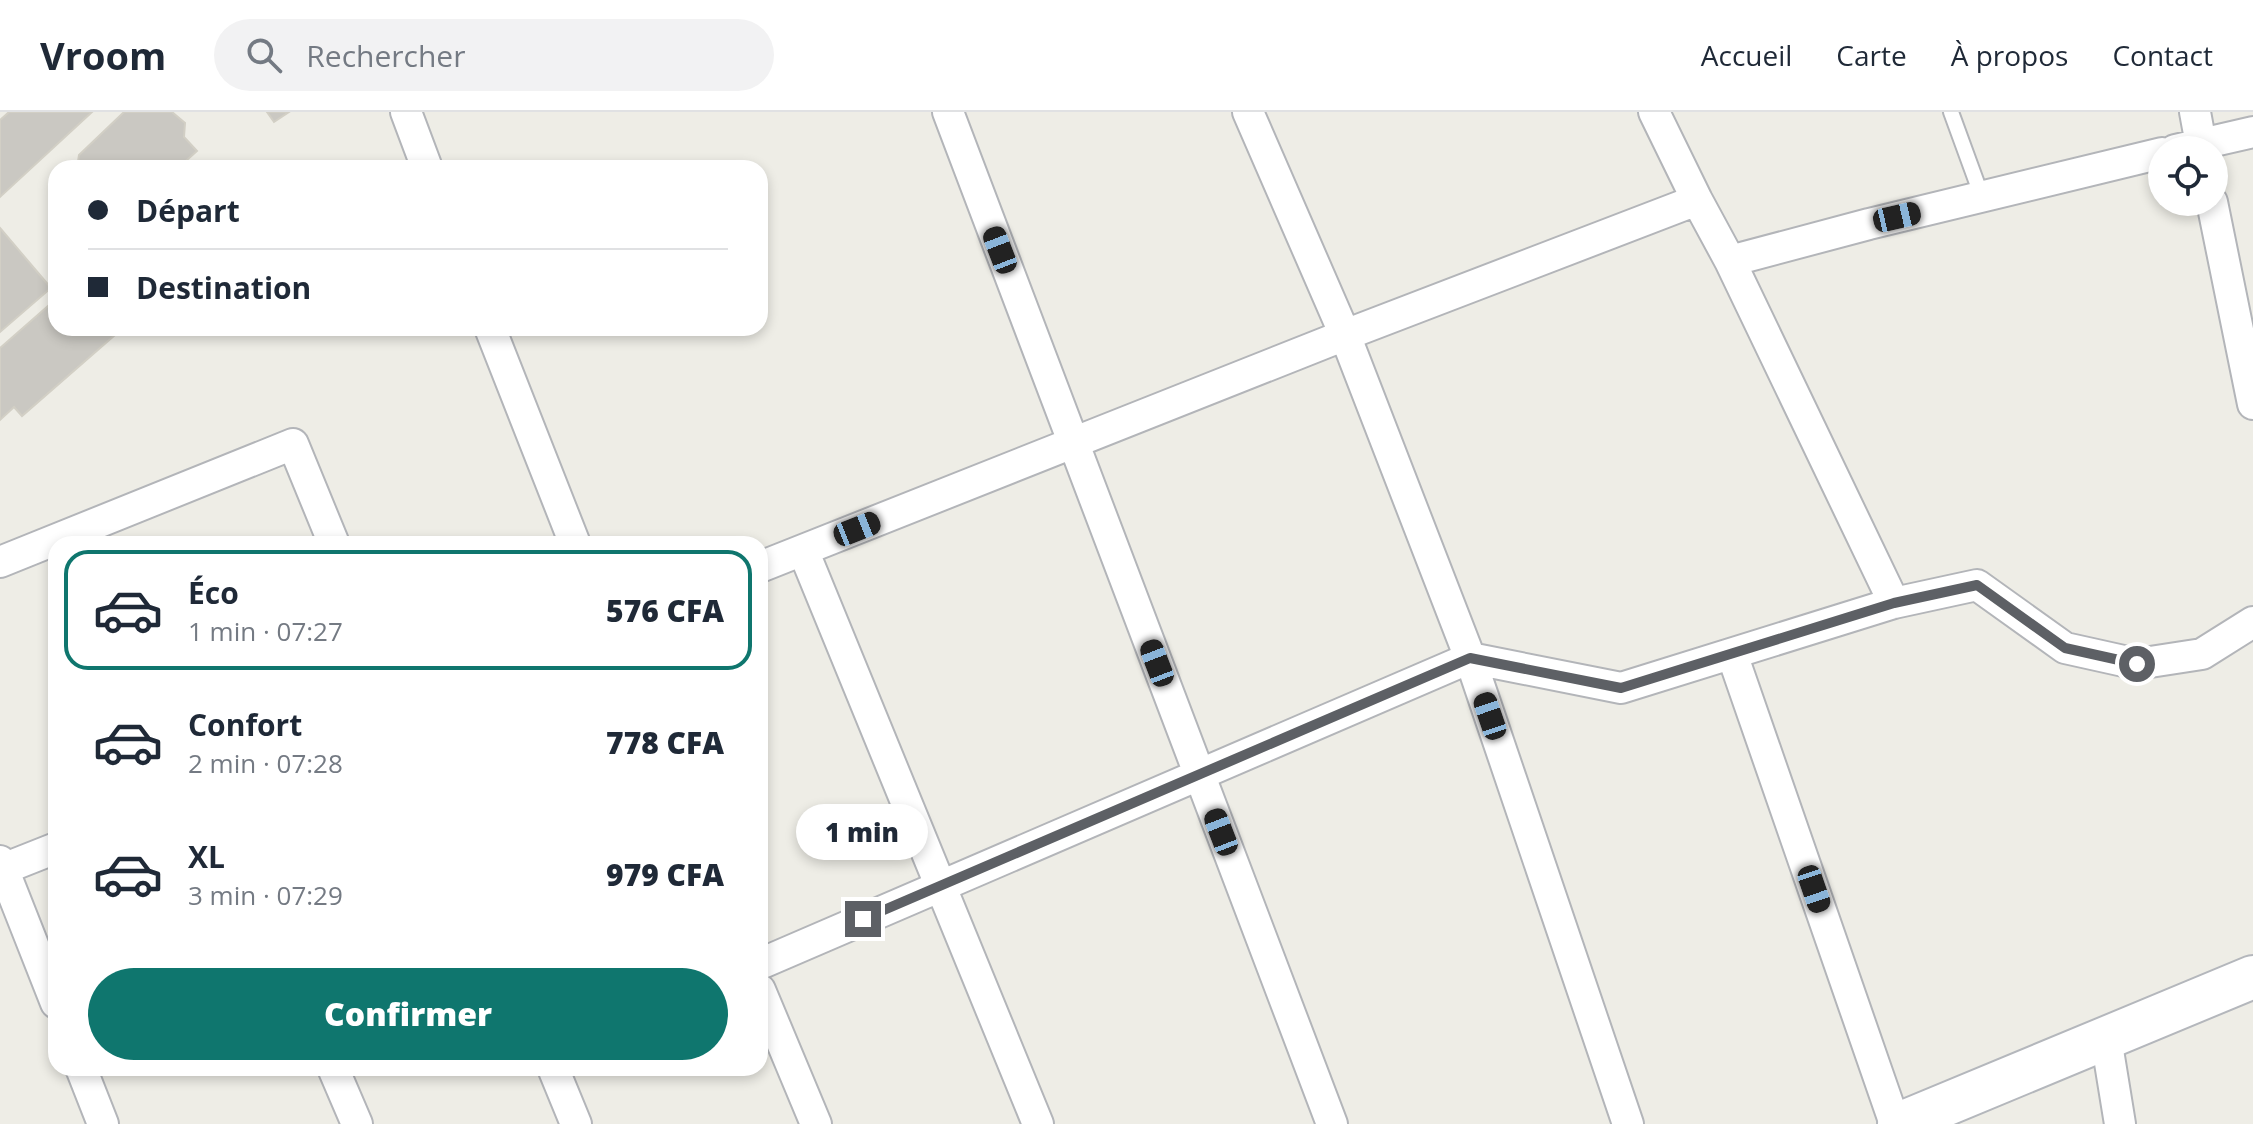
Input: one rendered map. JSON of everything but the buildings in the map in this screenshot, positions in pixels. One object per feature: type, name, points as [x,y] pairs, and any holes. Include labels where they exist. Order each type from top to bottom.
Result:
[{"type":"street","points":[[406,112],[424,160]]},
{"type":"street","points":[[948,112],[1332,1124]]},
{"type":"street","points":[[1248,112],[1345,335],[1470,658],[1628,1124]]},
{"type":"street","points":[[1654,112],[1730,261],[1894,603]]},
{"type":"street","points":[[2194,136],[2195,112]]},
{"type":"street","points":[[2228,139],[2253,132]]},
{"type":"street","points":[[1730,261],[2148,156]]},
{"type":"street","points":[[768,564],[1345,335],[1697,200]]},
{"type":"street","points":[[2215,216],[2253,404]]},
{"type":"street","points":[[493,336],[572,536]]},
{"type":"street","points":[[107,532],[293,444],[331,536]]},
{"type":"street","points":[[0,562],[48,549]]},
{"type":"street","points":[[803,550],[1038,1124]]},
{"type":"street","points":[[768,961],[1470,658],[1621,688],[1894,603],[1977,585],[2065,648],[2137,664],[2202,654],[2253,622]]},
{"type":"street","points":[[1732,654],[1897,1124],[2253,977]]},
{"type":"street","points":[[48,851],[2,865],[48,983]]},
{"type":"street","points":[[768,1009],[816,1124]]},
{"type":"street","points":[[2106,1038],[2120,1124]]},
{"type":"street","points":[[84,1076],[103,1124]]},
{"type":"street","points":[[336,1076],[357,1124]]},
{"type":"street","points":[[556,1076],[576,1124]]},
{"type":"lane","points":[[1951,112],[1982,197]]},
{"type":"route","points":[[863,919],[1470,658],[1621,688],[1894,603],[1977,585],[2065,648],[2137,664]]}]
